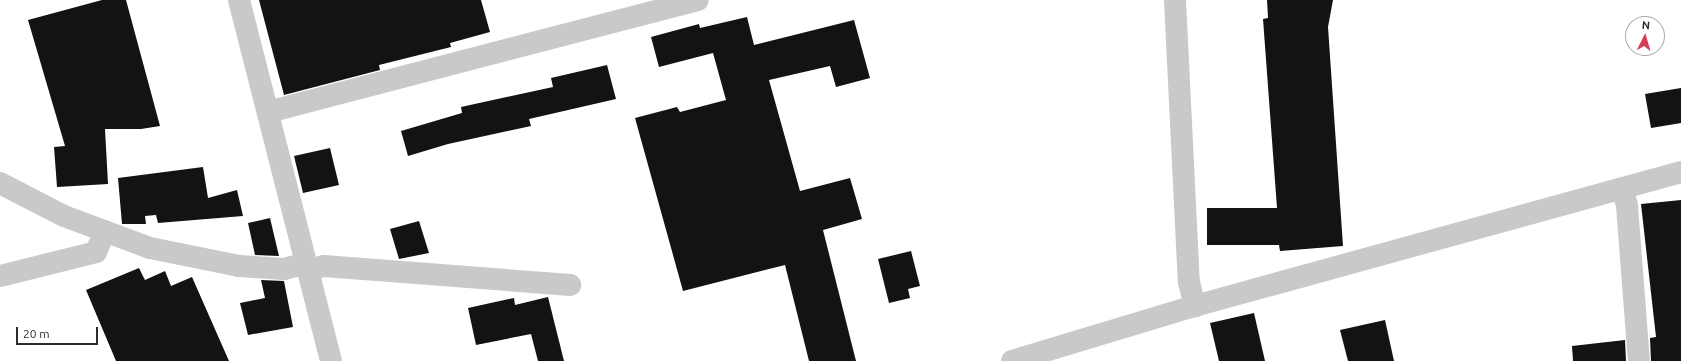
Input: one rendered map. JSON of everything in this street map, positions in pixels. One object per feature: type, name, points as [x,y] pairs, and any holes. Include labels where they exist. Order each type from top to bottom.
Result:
[{"type":"street","points":[[239,0],[331,361]]},
{"type":"street","points":[[268,112],[698,0]]},
{"type":"street","points":[[1175,0],[1189,282],[1195,306]]},
{"type":"street","points":[[1012,361],[1195,306],[1681,172]]},
{"type":"street","points":[[0,183],[64,216],[104,233],[157,250],[239,266],[284,269],[324,266],[570,285]]},
{"type":"street","points":[[1622,188],[1627,206],[1639,361]]},
{"type":"street","points":[[0,276],[96,252],[104,233]]},
{"type":"building","points":[[102,0],[126,0],[160,126],[141,129],[105,129],[108,184],[57,187],[54,147],[65,146],[28,20]]},
{"type":"building","points":[[259,0],[481,0],[490,32],[450,43],[451,47],[379,65],[380,70],[284,95]]},
{"type":"building","points":[[1267,0],[1333,0],[1328,27],[1343,246],[1280,251],[1279,245],[1207,245],[1207,208],[1277,208],[1263,19],[1268,18]]},
{"type":"building","points":[[747,17],[754,45],[854,20],[870,78],[836,87],[830,66],[769,80],[800,191],[850,178],[862,219],[823,230],[856,361],[809,361],[785,265],[683,291],[635,118],[677,107],[680,112],[726,100],[713,53],[659,67],[651,37],[699,24],[700,28]]},
{"type":"building","points":[[607,65],[616,99],[529,119],[531,126],[448,144],[408,156],[401,131],[462,113],[461,107],[553,87],[551,78]]},
{"type":"building","points":[[1681,88],[1681,123],[1651,128],[1645,94]]},
{"type":"building","points":[[330,148],[339,185],[303,193],[294,156]]},
{"type":"building","points":[[203,167],[208,198],[237,190],[243,216],[158,223],[156,215],[145,216],[146,224],[122,224],[118,178]]},
{"type":"building","points":[[1681,200],[1681,361],[1651,361],[1650,338],[1656,337],[1641,204]]},
{"type":"building","points":[[270,218],[279,256],[255,255],[248,223]]},
{"type":"building","points":[[419,221],[429,253],[399,259],[390,229]]},
{"type":"building","points":[[911,251],[920,286],[908,289],[910,298],[889,303],[878,259]]},
{"type":"building","points":[[139,268],[145,280],[165,271],[171,286],[192,277],[229,361],[116,361],[86,290]]},
{"type":"building","points":[[261,280],[284,281],[293,327],[248,335],[240,303],[265,298]]},
{"type":"building","points":[[548,297],[564,361],[538,361],[531,334],[476,345],[468,308],[514,298],[515,305]]},
{"type":"building","points":[[1254,313],[1265,361],[1219,361],[1210,323]]},
{"type":"building","points":[[1385,320],[1394,361],[1348,361],[1340,330]]},
{"type":"building","points":[[1625,340],[1626,361],[1573,361],[1572,346]]}]
